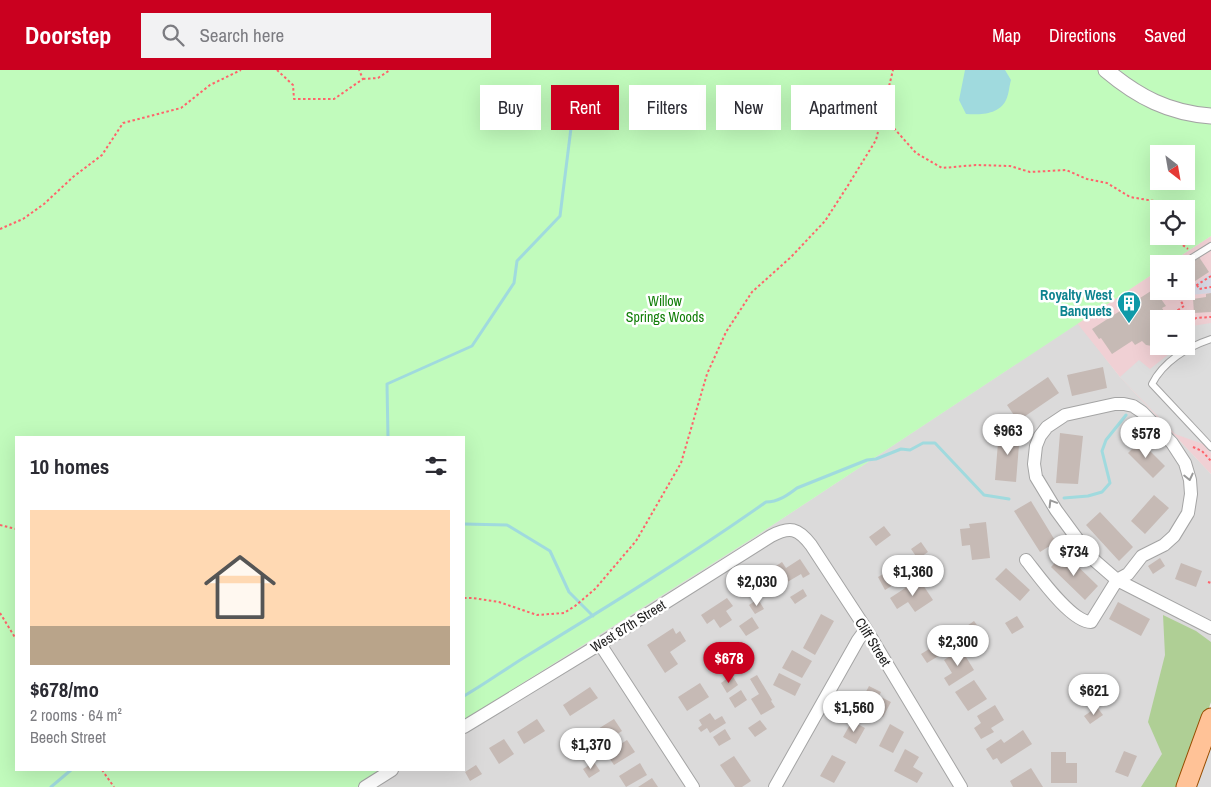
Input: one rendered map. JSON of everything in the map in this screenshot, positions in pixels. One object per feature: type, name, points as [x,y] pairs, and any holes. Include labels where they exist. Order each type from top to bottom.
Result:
[{"type":"main road","points":[[1186,787],[1211,718]]},
{"type":"street","points":[[1106,70],[1128,89],[1154,102],[1178,110],[1211,116]]},
{"type":"street","points":[[1026,560],[1062,604],[1086,622],[1091,622],[1116,580],[1128,574],[1142,556],[1164,545],[1174,536],[1188,513],[1191,494],[1190,480],[1185,462],[1172,443],[1142,412],[1132,406],[1115,404],[1075,412],[1056,420],[1046,427],[1036,446],[1034,464],[1036,477],[1071,531],[1094,560],[1116,580],[1211,628]]},
{"type":"street","name":"West 87th Street","points":[[465,726],[771,536],[788,529],[794,530]]},
{"type":"street","name":"Cliff Street","points":[[794,530],[804,536],[811,545],[866,630],[961,787]]},
{"type":"street","points":[[775,787],[858,640],[866,630]]},
{"type":"street","points":[[600,644],[693,787]]},
{"type":"street","points":[[365,787],[388,773],[390,787]]},
{"type":"lane","points":[[1196,255],[1211,246]]},
{"type":"lane","points":[[1195,346],[1209,341]]},
{"type":"lane","points":[[1180,355],[1158,373],[1152,384],[1211,447]]},
{"type":"path","points":[[0,229],[23,219],[44,204],[73,177],[102,155],[123,123],[181,108],[210,85],[241,70]]},
{"type":"path","points":[[277,70],[293,85],[294,99],[334,99],[363,79],[378,78],[390,70]]},
{"type":"path","points":[[359,70],[363,79]]},
{"type":"path","points":[[889,85],[893,70]]},
{"type":"path","points":[[895,129],[916,153],[942,168],[976,165],[1010,166],[1030,172],[1066,170],[1087,179],[1107,183],[1130,197],[1150,200]]},
{"type":"path","points":[[465,598],[499,602],[537,615],[564,613],[595,589],[636,541],[681,463],[707,374],[726,332],[752,292],[791,257],[825,221],[876,140],[879,130]]},
{"type":"path","points":[[1183,245],[1196,255]]},
{"type":"path","points":[[1178,310],[1184,306],[1178,297],[1211,276]]},
{"type":"path","points":[[1197,285],[1200,289],[1211,287]]},
{"type":"path","points":[[1195,319],[1211,317]]},
{"type":"path","points":[[1193,447],[1202,451],[1211,461]]},
{"type":"path","points":[[0,525],[15,529]]},
{"type":"path","points":[[0,613],[15,636]]},
{"type":"path","points":[[103,771],[114,787]]},
{"type":"shaded area","points":[[1211,236],[1211,474],[1120,377],[1077,323],[1150,276],[1150,300],[1195,300],[1195,255],[1182,255]]},
{"type":"shaded area","points":[[1211,273],[1211,293],[1195,295],[1195,284]]},
{"type":"shaded area","points":[[1078,323],[1120,377],[1211,474],[1211,702],[1181,787],[357,787],[382,771],[465,771],[465,719],[753,538]]},
{"type":"shaded area","points":[[1211,323],[1211,453],[1203,444],[1175,434],[1120,377],[1139,360],[1150,369],[1168,355],[1195,355],[1195,326]]},
{"type":"shaded area","points":[[1211,726],[1211,787],[1189,787]]},
{"type":"green space","name":"Willow Springs Woods","points":[[0,70],[1211,70],[1211,236],[1182,255],[1150,255],[1150,276],[753,538],[465,719],[465,436],[15,436],[15,771],[382,771],[357,787],[0,787]]},
{"type":"green space","points":[[1163,615],[1196,631],[1211,642],[1211,702],[1181,787],[1141,787],[1162,754],[1148,722],[1165,655]]},
{"type":"water","points":[[965,70],[1005,70],[1011,80],[1007,98],[999,109],[988,113],[966,114],[959,100]]},
{"type":"building","points":[[1199,257],[1209,272],[1195,281],[1195,259]]},
{"type":"building","name":"Royalty West Banquets","points":[[1150,292],[1150,300],[1162,300],[1166,306],[1162,308],[1163,310],[1150,310],[1150,346],[1142,341],[1135,345],[1132,341],[1112,354],[1092,329]]},
{"type":"building","points":[[1211,293],[1211,312],[1195,313],[1193,300],[1206,297],[1206,294]]},
{"type":"building","points":[[1103,367],[1107,388],[1072,396],[1067,375]]},
{"type":"building","points":[[1048,377],[1059,393],[1018,421],[1007,405]]},
{"type":"building","points":[[999,430],[1020,432],[1016,482],[995,480]]},
{"type":"building","points":[[1060,433],[1083,436],[1078,484],[1056,483]]},
{"type":"building","points":[[1140,441],[1165,466],[1153,478],[1128,453]]},
{"type":"building","points":[[1154,495],[1169,508],[1145,534],[1131,521]]},
{"type":"building","points":[[1031,501],[1056,542],[1040,552],[1014,511]]},
{"type":"building","points":[[1100,512],[1133,547],[1119,561],[1086,525]]},
{"type":"building","points":[[986,522],[990,558],[972,560],[970,545],[962,546],[960,529],[970,528],[969,524]]},
{"type":"building","points":[[884,526],[891,535],[876,546],[869,537]]},
{"type":"building","points":[[921,542],[928,552],[918,559],[911,549]]},
{"type":"building","points":[[1064,553],[1098,586],[1085,600],[1051,567]]},
{"type":"building","points":[[1160,558],[1165,566],[1153,574],[1148,566]]},
{"type":"building","points":[[800,559],[810,574],[803,578],[801,574],[784,584],[773,568],[782,562],[786,568]]},
{"type":"building","points":[[908,559],[916,571],[885,590],[878,577]]},
{"type":"building","points":[[1181,563],[1202,571],[1196,587],[1175,579]]},
{"type":"building","points":[[1006,568],[1030,590],[1020,601],[995,579]]},
{"type":"building","points":[[768,571],[778,588],[764,597],[757,586],[763,582],[760,576]]},
{"type":"building","points":[[919,579],[933,600],[915,612],[908,602],[897,609],[890,598]]},
{"type":"building","points":[[803,589],[807,596],[795,604],[790,597]]},
{"type":"building","points":[[727,598],[733,606],[726,611],[732,620],[720,628],[714,619],[707,624],[701,615]]},
{"type":"building","points":[[758,599],[764,609],[755,614],[749,605]]},
{"type":"building","points":[[1118,602],[1150,619],[1141,636],[1109,619]]},
{"type":"building","points":[[821,614],[834,621],[815,655],[803,648]]},
{"type":"building","points":[[1017,616],[1024,627],[1012,634],[1005,623]]},
{"type":"building","points":[[752,617],[759,628],[746,636],[739,626]]},
{"type":"building","points":[[974,621],[982,632],[971,639],[964,628]]},
{"type":"building","points":[[673,628],[676,634],[680,631],[686,641],[670,652],[678,664],[665,673],[647,645]]},
{"type":"building","points":[[939,643],[945,652],[927,663],[921,654]]},
{"type":"building","points":[[961,649],[974,670],[949,686],[944,678],[952,673],[944,660]]},
{"type":"building","points":[[792,650],[812,661],[802,678],[782,668]]},
{"type":"building","points":[[779,673],[801,684],[795,696],[773,685]]},
{"type":"building","points":[[732,675],[738,685],[727,693],[721,683]]},
{"type":"building","points":[[757,675],[775,707],[761,715],[751,699],[759,694],[750,679]]},
{"type":"building","points":[[974,680],[987,699],[968,711],[955,692]]},
{"type":"building","points":[[700,683],[709,697],[687,711],[678,697]]},
{"type":"building","points":[[869,686],[881,692],[879,696],[891,702],[883,717],[859,705]]},
{"type":"building","points":[[590,687],[598,698],[570,716],[563,705]]},
{"type":"building","points":[[741,690],[747,700],[735,708],[729,698]]},
{"type":"building","points":[[995,705],[1004,720],[991,728],[994,732],[981,739],[974,728],[981,723],[977,716]]},
{"type":"building","points":[[1097,707],[1103,715],[1090,724],[1084,716]]},
{"type":"building","points":[[710,713],[715,720],[722,716],[726,723],[710,733],[707,728],[701,732],[698,728],[702,725],[699,720]]},
{"type":"building","points":[[537,719],[545,731],[524,744],[517,732]]},
{"type":"building","points":[[614,719],[622,731],[601,744],[593,732]]},
{"type":"building","points":[[760,720],[767,729],[755,737],[748,728]]},
{"type":"building","points":[[852,721],[865,728],[856,744],[843,737]]},
{"type":"building","points":[[890,724],[904,732],[893,753],[879,746]]},
{"type":"building","points":[[725,729],[731,739],[719,746],[713,737]]},
{"type":"building","points":[[1023,730],[1032,744],[1001,764],[997,758],[993,760],[986,749],[1001,739],[1004,743]]},
{"type":"building","points":[[581,732],[586,741],[575,748],[570,739]]},
{"type":"building","points":[[504,739],[514,754],[499,764],[489,748]]},
{"type":"building","points":[[627,740],[635,752],[614,765],[606,753]]},
{"type":"building","points":[[905,749],[919,757],[913,767],[923,773],[917,783],[894,771]]},
{"type":"building","points":[[1124,751],[1137,756],[1128,777],[1115,772]]},
{"type":"building","points":[[1051,752],[1066,752],[1066,763],[1077,763],[1077,783],[1051,783]]},
{"type":"building","points":[[832,755],[846,762],[834,783],[820,776]]},
{"type":"building","points":[[734,756],[751,781],[742,787],[735,787],[720,765]]},
{"type":"building","points":[[594,762],[600,771],[589,778],[583,769]]},
{"type":"building","points":[[640,763],[647,775],[626,787],[619,776]]},
{"type":"building","points":[[476,765],[482,774],[470,781],[465,772]]},
{"type":"building","points":[[1031,768],[1043,787],[1013,787],[1010,781]]},
{"type":"building","points":[[652,778],[658,787],[638,787]]},
{"type":"waterway","points":[[388,436],[387,384],[472,346],[514,283],[517,261],[560,216],[571,130]]},
{"type":"waterway","points":[[1064,498],[1088,496],[1102,492],[1110,483],[1102,451],[1106,440],[1126,415]]},
{"type":"waterway","points":[[465,695],[647,581],[766,502],[779,499],[797,488],[867,460],[876,459],[901,449],[910,450],[923,443],[935,443],[984,495],[1009,499]]},
{"type":"waterway","points":[[465,524],[507,525],[550,551],[569,592],[593,616]]},
{"type":"waterway","points":[[51,787],[70,771]]},
{"type":"place","name":"Royalty West Banquets","points":[[1129,324]]}]
